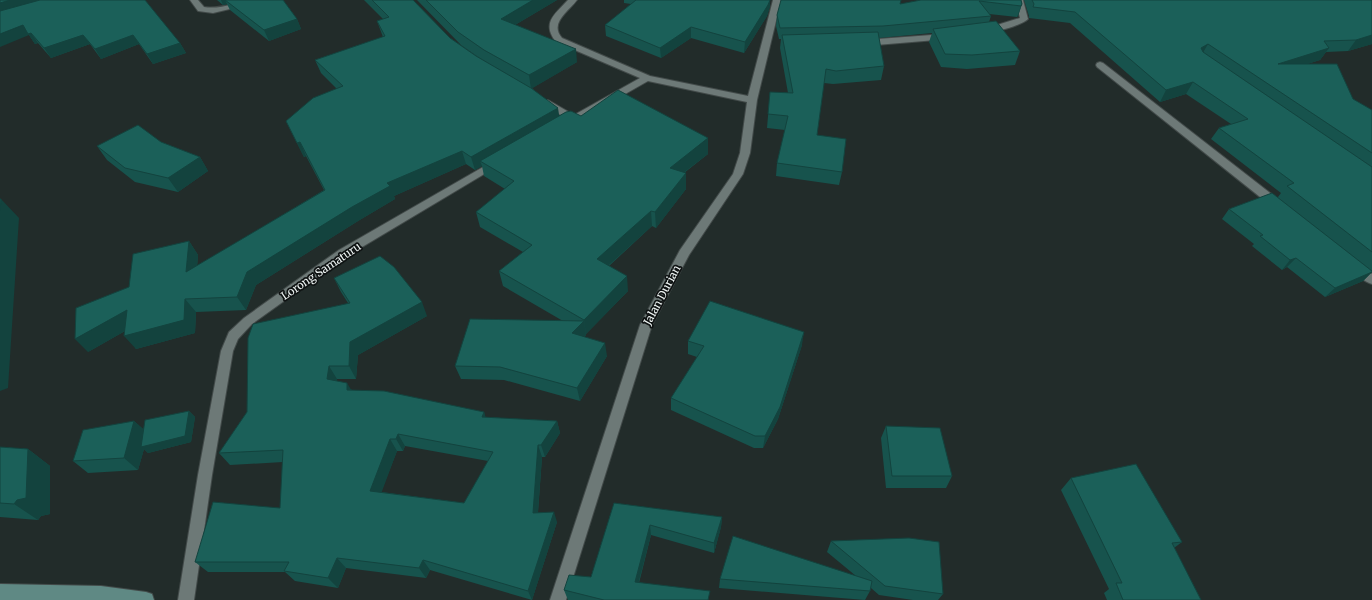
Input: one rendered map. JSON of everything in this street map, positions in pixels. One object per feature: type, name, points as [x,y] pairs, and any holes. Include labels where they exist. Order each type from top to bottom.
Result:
[{"type":"main road","points":[[0,592],[102,594],[146,600]]},
{"type":"street","points":[[194,0],[201,9],[208,11],[256,0]]},
{"type":"street","points":[[573,0],[555,20],[552,27],[553,33],[559,40],[647,78],[752,100]]},
{"type":"street","name":"Jalan Durian","points":[[558,600],[646,325],[684,253],[738,174],[745,153],[752,100],[771,44],[777,0]]},
{"type":"street","points":[[976,34],[1004,27],[1022,20],[1024,16],[1019,0]]},
{"type":"street","points":[[855,43],[955,36]]},
{"type":"street","points":[[1100,65],[1286,211]]},
{"type":"street","points":[[554,130],[647,78]]},
{"type":"street","points":[[540,99],[574,119]]},
{"type":"street","name":"Lorong Samaturu","points":[[186,600],[205,475],[227,351],[233,336],[248,321],[343,254],[506,157]]},
{"type":"street","points":[[1347,260],[1372,280]]},
{"type":"building","points":[[0,0],[10,0],[0,3]]},
{"type":"building","points":[[40,0],[145,0],[180,43],[147,54],[133,35],[95,49],[83,35],[44,48],[31,33],[28,34],[23,25],[0,34],[0,11]]},
{"type":"building","points":[[225,0],[283,0],[297,19],[264,30]]},
{"type":"building","points":[[372,0],[413,0],[450,38],[476,56],[531,88],[558,108],[471,157],[462,151],[387,183],[390,186],[352,207],[247,272],[237,297],[185,299],[184,320],[124,336],[127,310],[75,339],[76,308],[129,287],[133,254],[189,241],[186,272],[325,190],[300,142],[297,143],[286,121],[313,98],[343,86],[315,60],[385,36],[377,21],[389,17]]},
{"type":"building","points":[[426,0],[533,0],[501,19],[576,49],[529,75],[484,50],[458,32]]},
{"type":"building","points":[[636,0],[770,0],[745,42],[691,27],[660,48],[605,25]]},
{"type":"building","points":[[781,0],[901,0],[900,4],[921,0],[1021,0],[1022,4],[1021,6],[979,1],[991,16],[883,26],[780,28],[777,15]]},
{"type":"building","points":[[1032,0],[1372,0],[1372,35],[1356,40],[1324,41],[1329,48],[1278,64],[1337,64],[1353,99],[1372,110],[1372,153],[1208,44],[1201,48],[1203,52],[1372,167],[1372,252],[1287,186],[1294,183],[1219,128],[1248,119],[1193,82],[1166,90],[1075,12],[1033,7],[1034,4]]},
{"type":"building","points":[[996,21],[1020,51],[972,55],[945,54],[933,29]]},
{"type":"building","points":[[878,32],[884,66],[836,71],[826,69],[817,135],[846,139],[842,172],[777,163],[788,116],[768,114],[770,92],[793,93],[782,35]]},
{"type":"building","points":[[618,90],[708,138],[670,168],[686,173],[655,212],[651,211],[597,259],[627,276],[584,320],[499,271],[532,245],[476,212],[514,181],[480,161],[566,112],[571,111],[581,116]]},
{"type":"building","points":[[138,125],[161,142],[200,157],[168,178],[125,168],[97,146]]},
{"type":"building","points":[[1272,193],[1372,272],[1335,288],[1296,258],[1290,260],[1260,236],[1263,235],[1229,209]]},
{"type":"building","points":[[380,256],[394,267],[422,302],[350,342],[349,366],[329,366],[327,379],[347,383],[347,390],[384,391],[484,412],[482,417],[557,421],[541,445],[538,445],[533,513],[554,512],[528,591],[423,560],[419,568],[337,558],[328,578],[284,571],[289,562],[195,562],[213,502],[280,508],[283,450],[219,453],[247,412],[248,338],[253,324],[350,303],[334,278]],"holes":[[[398,434],[493,452],[464,503],[370,491],[390,439],[396,439]]]},
{"type":"building","points":[[710,301],[804,332],[780,407],[765,436],[755,436],[671,398],[704,346],[688,341]]},
{"type":"building","points":[[470,319],[584,321],[572,333],[605,343],[577,388],[500,367],[455,366]]},
{"type":"building","points":[[189,411],[185,436],[141,447],[145,420]]},
{"type":"building","points":[[134,421],[124,458],[73,461],[83,430]]},
{"type":"building","points":[[886,426],[940,428],[952,476],[892,476]]},
{"type":"building","points":[[0,447],[28,449],[26,498],[17,500],[14,504],[0,503]]},
{"type":"building","points":[[1136,464],[1182,542],[1172,543],[1201,600],[1123,600],[1116,583],[1122,583],[1071,478]]},
{"type":"building","points":[[614,503],[722,517],[714,543],[650,525],[635,582],[710,591],[708,600],[604,600],[564,590],[569,575],[591,577]]},
{"type":"building","points":[[733,536],[872,581],[870,591],[720,579]]},
{"type":"building","points":[[909,538],[939,542],[943,594],[885,586],[831,541]]}]
